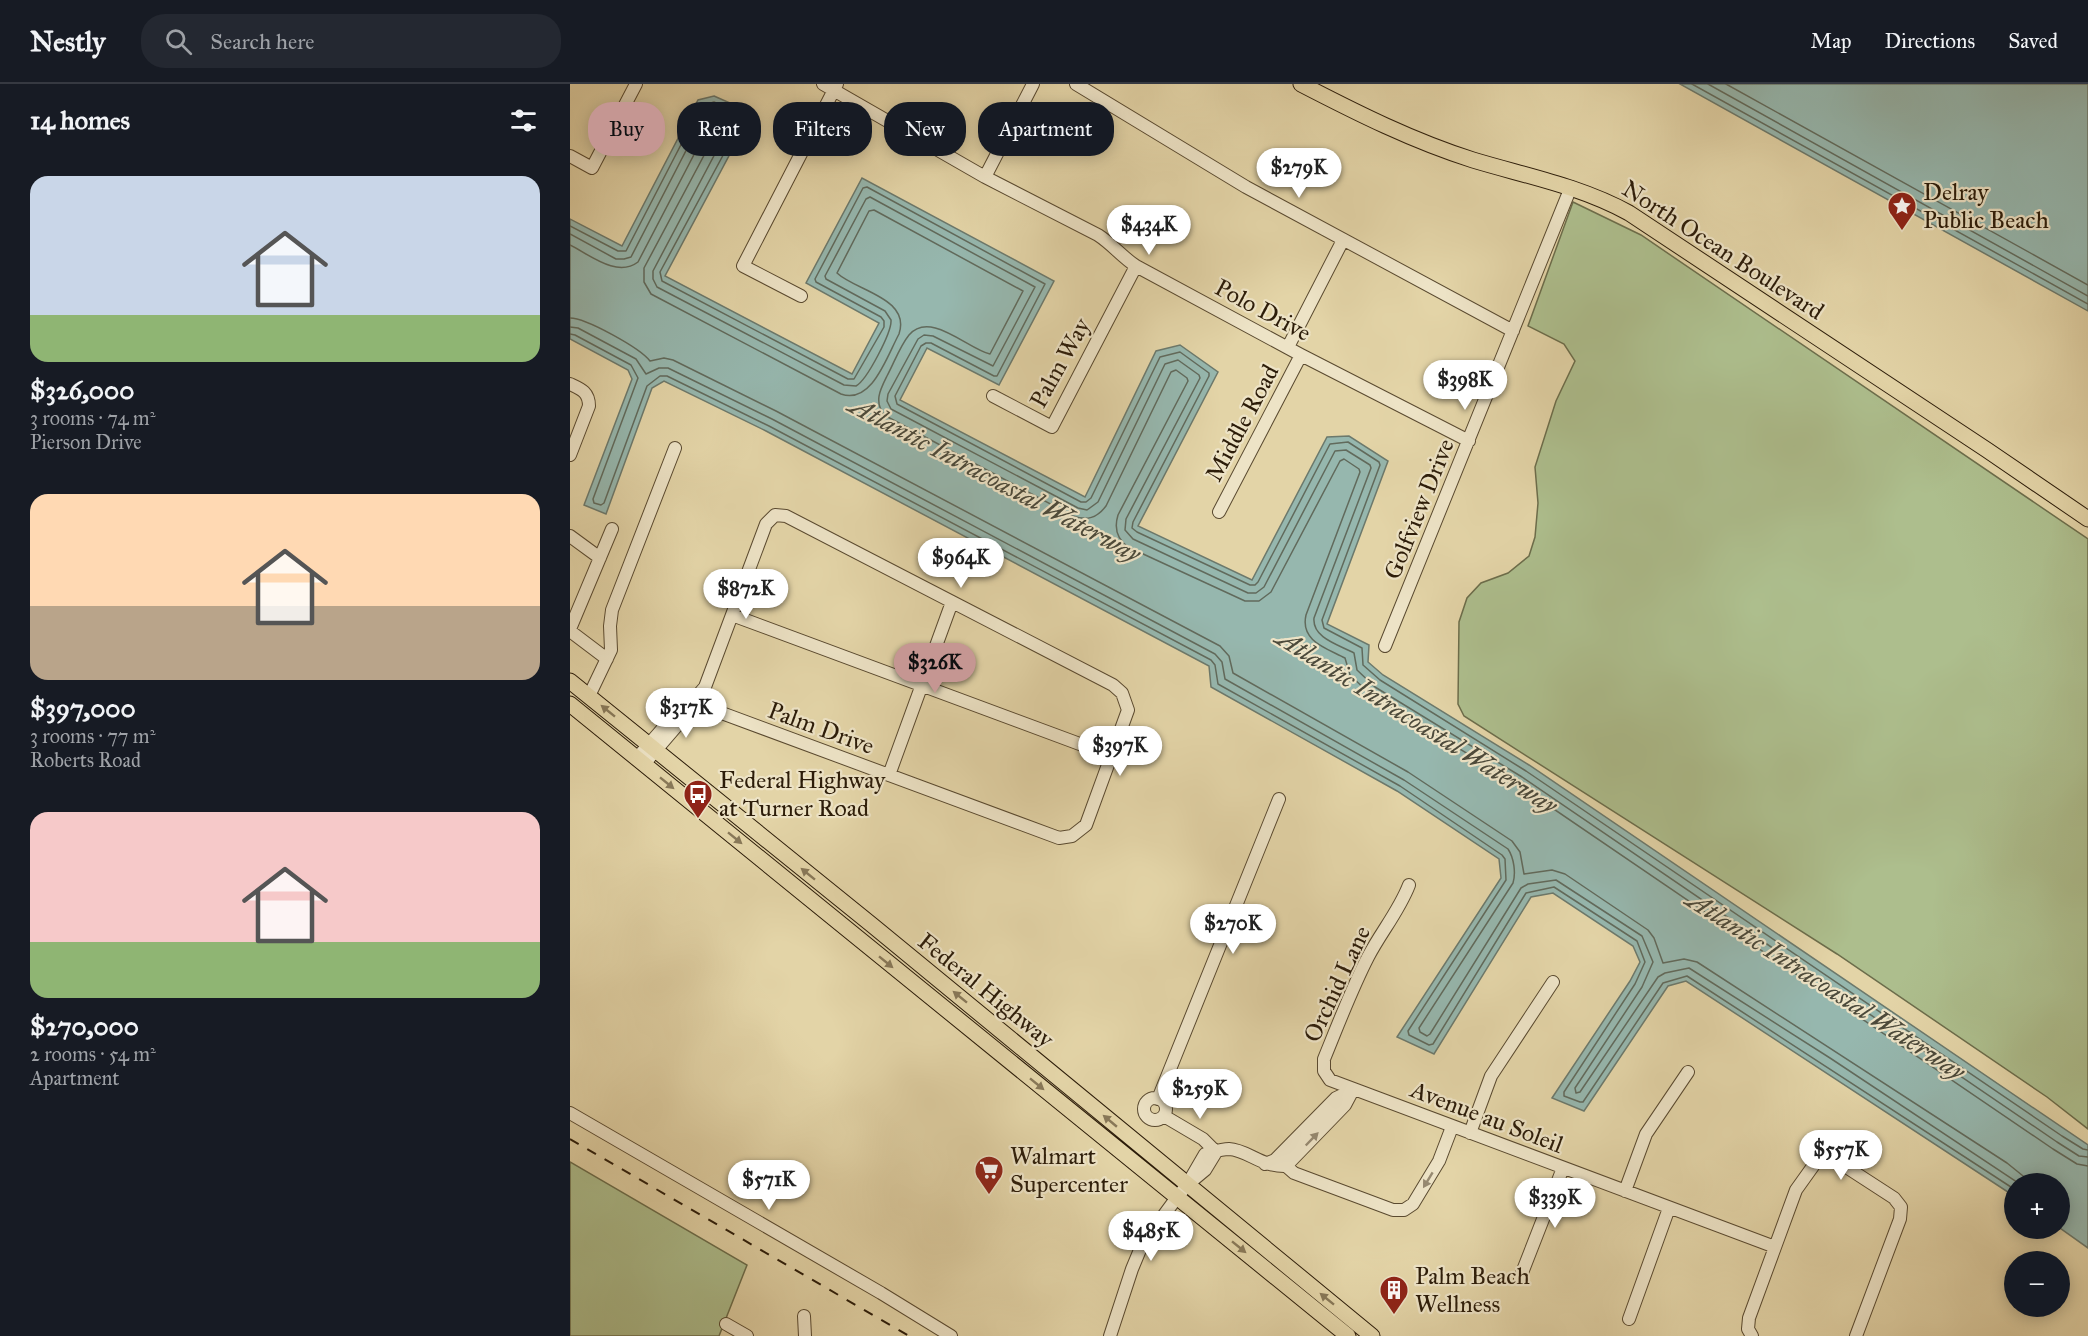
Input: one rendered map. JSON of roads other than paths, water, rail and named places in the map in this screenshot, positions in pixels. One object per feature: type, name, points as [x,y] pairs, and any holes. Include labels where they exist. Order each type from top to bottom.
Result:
[{"type":"main road","name":"North Ocean Boulevard","points":[[1302,84],[1393,129],[1430,144],[1492,165],[1571,187],[1609,202],[1629,213],[2088,519]]},
{"type":"main road","name":"Federal Highway","points":[[570,681],[1021,1047],[1348,1336]]},
{"type":"main road","name":"Federal Highway","points":[[570,704],[988,1045],[1372,1336]]},
{"type":"main road","points":[[809,899],[819,897],[833,902],[906,961],[922,967]]},
{"type":"main road","points":[[912,983],[933,991],[978,1027],[986,1028],[993,1024]]},
{"type":"main road","points":[[988,1045],[1002,1041],[1021,1047]]},
{"type":"street","points":[[570,156],[592,168],[636,84]]},
{"type":"street","points":[[985,177],[1033,84]]},
{"type":"street","points":[[1076,84],[1246,187],[1513,331]]},
{"type":"street","points":[[801,296],[743,266],[832,86]]},
{"type":"street","name":"Polo Drive","points":[[832,86],[985,177],[1098,236],[1108,242],[1124,259],[1136,266],[1301,355],[1469,441]]},
{"type":"street","name":"Golfview Drive","points":[[1385,646],[1571,187]]},
{"type":"street","name":"Middle Road","points":[[1288,348],[1343,240]]},
{"type":"street","name":"Palm Way","points":[[993,396],[1052,427],[1136,266]]},
{"type":"street","name":"Middle Road","points":[[1219,512],[1301,355]]},
{"type":"street","points":[[570,384],[585,392],[589,398],[589,406],[570,455]]},
{"type":"street","points":[[589,696],[611,650],[612,610],[675,448]]},
{"type":"street","points":[[640,761],[693,707],[693,702],[705,687],[766,524],[775,515],[786,516],[1113,685],[1125,698],[1127,716],[1112,756],[732,615]]},
{"type":"street","points":[[607,659],[570,630],[612,529]]},
{"type":"street","points":[[570,536],[600,558]]},
{"type":"street","points":[[889,775],[952,602]]},
{"type":"street","name":"Palm Drive","points":[[693,702],[1054,836],[1072,837],[1086,825],[1112,756]]},
{"type":"street","points":[[1158,1099],[1279,799]]},
{"type":"street","name":"Orchid Lane","points":[[1353,1090],[1330,1080],[1324,1071],[1324,1059],[1369,955],[1404,900],[1409,885]]},
{"type":"street","points":[[1470,1133],[1491,1076],[1553,982]]},
{"type":"street","points":[[1625,1191],[1646,1134],[1688,1072]]},
{"type":"street","points":[[1265,1164],[1275,1160],[1336,1098],[1353,1090]]},
{"type":"street","points":[[1286,1166],[1345,1104],[1353,1090]]},
{"type":"street","name":"Avenue au Soleil","points":[[1353,1090],[1775,1247]]},
{"type":"street","points":[[1158,1099],[1149,1101],[1145,1106],[1145,1113],[1154,1120],[1164,1116]]},
{"type":"street","points":[[1158,1099],[1165,1106],[1164,1116]]},
{"type":"street","points":[[570,1113],[951,1336]]},
{"type":"street","points":[[1164,1116],[1203,1139],[1216,1152]]},
{"type":"street","points":[[1110,1336],[1136,1257],[1152,1229],[1183,1191],[1205,1154],[1234,1150],[1265,1164],[1286,1166],[1294,1173],[1393,1210],[1404,1210],[1413,1204],[1439,1161],[1452,1127]]},
{"type":"street","points":[[1752,1336],[1748,1329],[1749,1318],[1796,1190],[1816,1162],[1827,1158],[1838,1161],[1898,1202],[1902,1214],[1856,1336]]},
{"type":"street","points":[[1520,1278],[1563,1168]]},
{"type":"street","points":[[1629,1319],[1669,1208]]},
{"type":"street","points":[[804,1316],[805,1336]]},
{"type":"street","points":[[726,1324],[747,1336]]},
{"type":"water","points":[[1680,84],[2088,84],[2088,311]]},
{"type":"water","points":[[714,96],[728,102],[697,102]]},
{"type":"water","name":"Atlantic Intracoastal Waterway","points":[[677,140],[677,156],[729,156],[665,276],[852,374],[879,323],[806,283],[862,178],[1054,281],[999,385],[927,348],[900,400],[1085,497],[1156,351],[1180,345],[1218,372],[1138,526],[1252,580],[1327,437],[1349,436],[1388,461],[1327,624],[1369,645],[1368,662],[1383,675],[1529,765],[2088,1145],[2088,1248],[2070,1235],[2070,1173],[2004,1173],[2004,1189],[1686,981],[1668,986],[1584,1111],[1552,1098],[1630,981],[1640,962],[1633,946],[1553,893],[1531,897],[1434,1054],[1397,1037],[1501,878],[1499,859],[1397,791],[1211,687],[1209,666],[766,431],[664,381],[652,388],[606,514],[584,505],[632,379],[628,370],[570,339],[570,219],[622,246]]},
{"type":"railway","points":[[570,1139],[909,1336]]},
{"type":"place","name":"Delray Public Beach","points":[[1902,232]]},
{"type":"place","name":"Federal Highway at Turner Road","points":[[698,820]]},
{"type":"place","name":"Walmart Supercenter","points":[[989,1196]]},
{"type":"place","name":"Palm Beach Wellness","points":[[1394,1316]]}]
